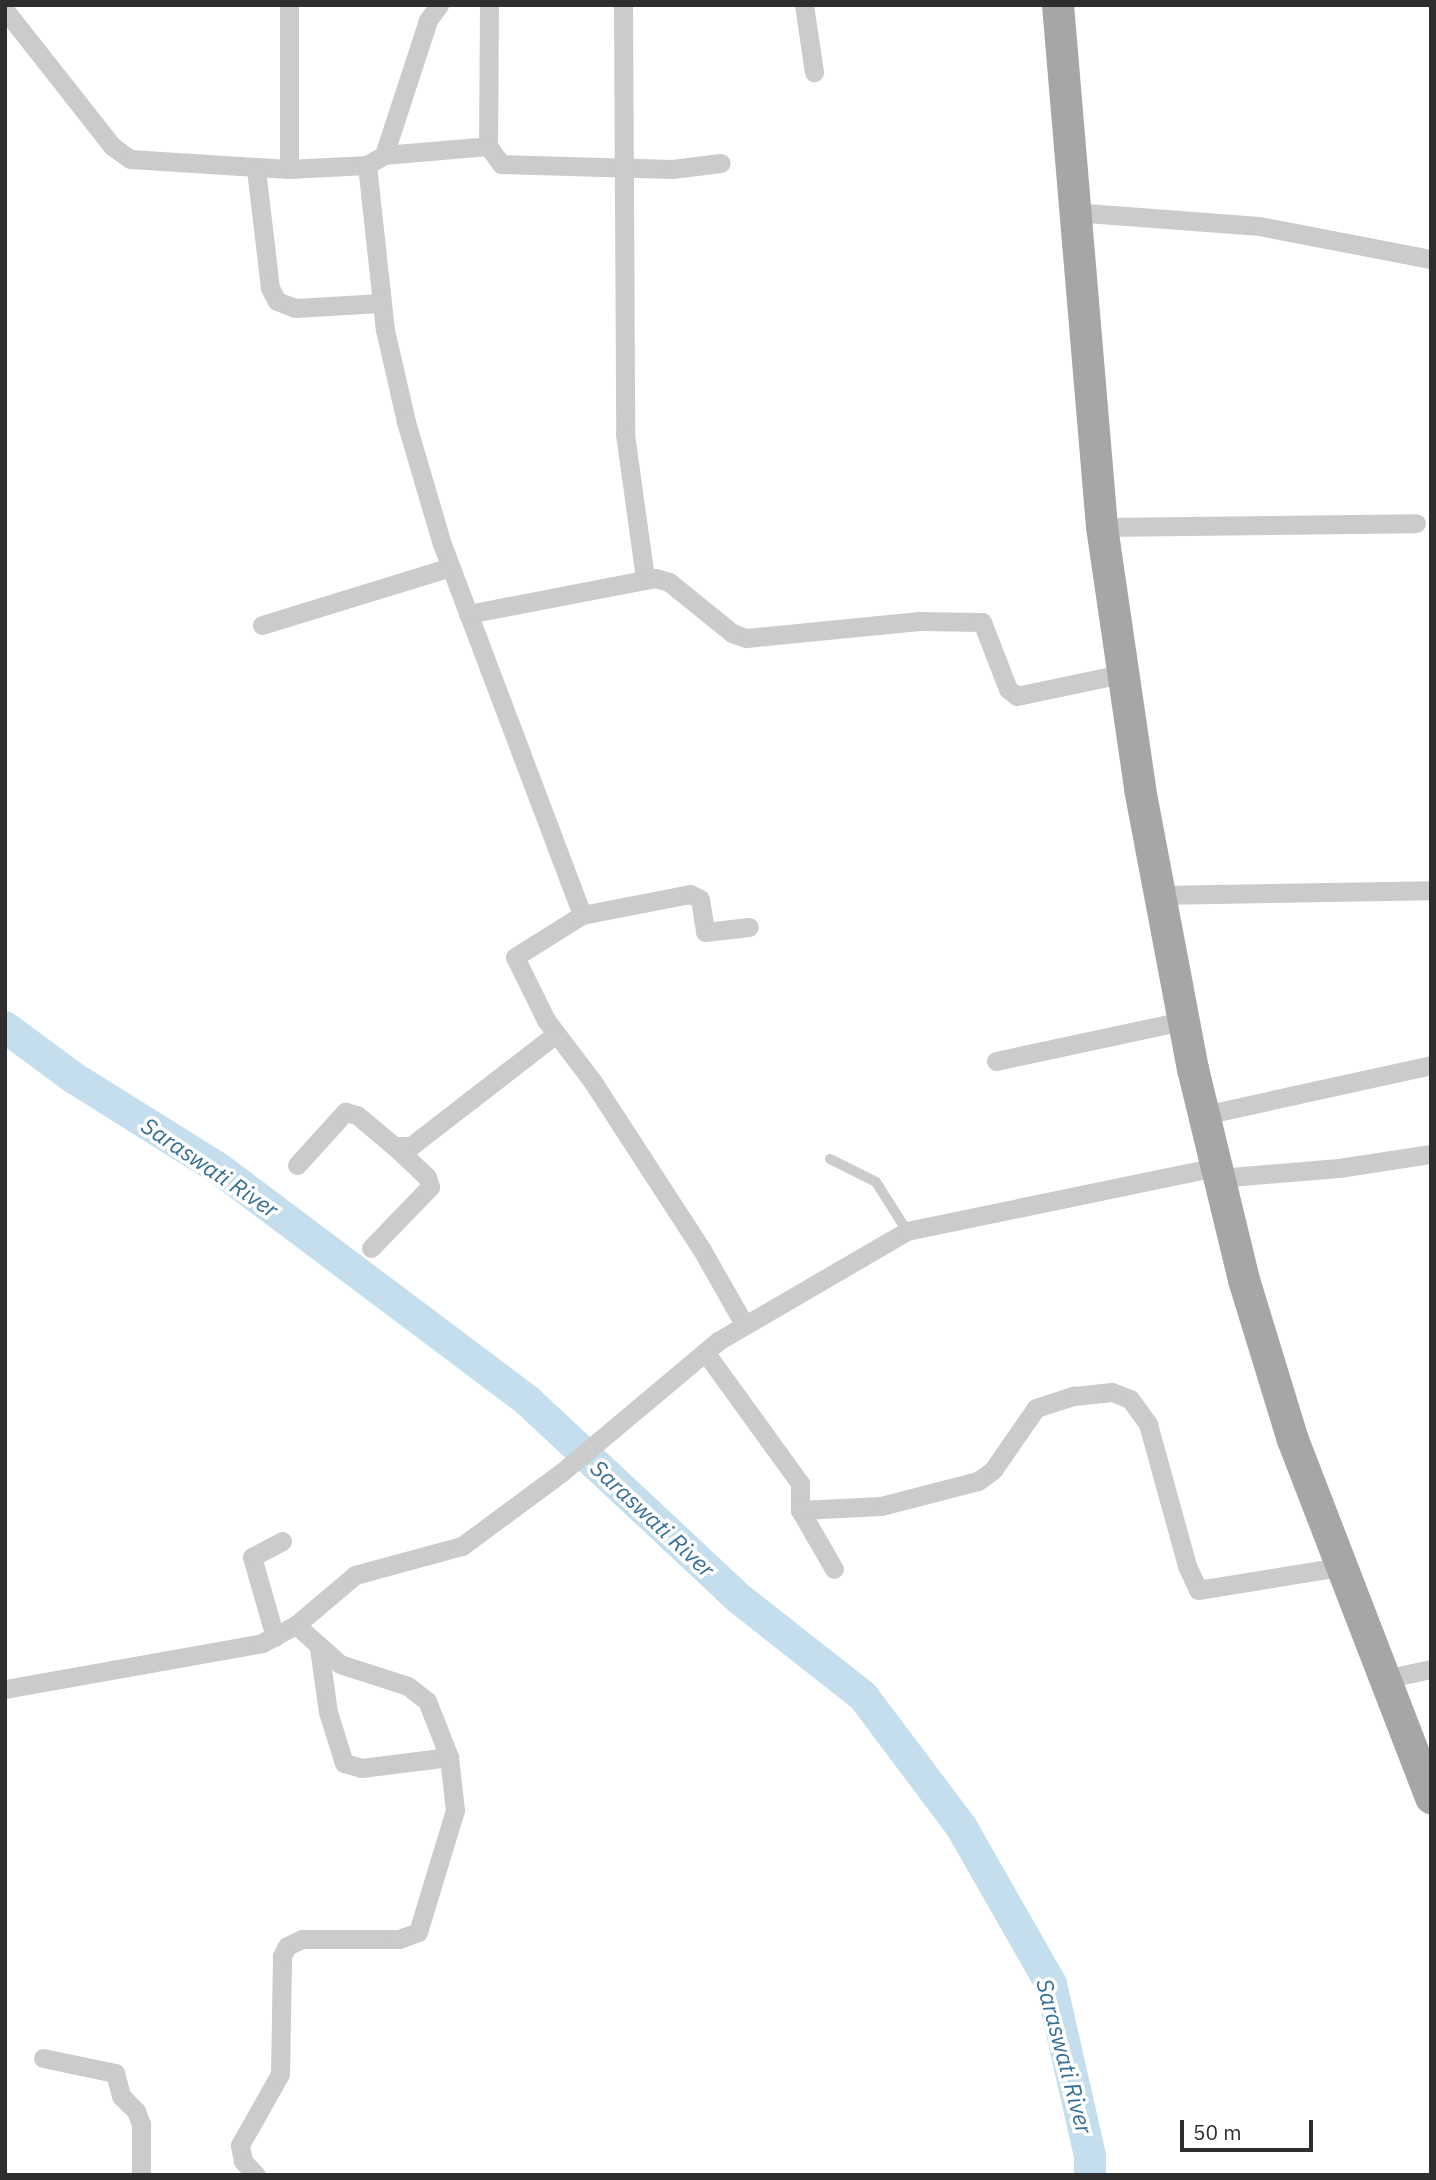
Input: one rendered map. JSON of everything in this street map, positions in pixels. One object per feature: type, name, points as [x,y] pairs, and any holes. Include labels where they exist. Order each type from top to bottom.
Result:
[{"type":"main road","points":[[1058,5],[1101,527],[1121,674],[1158,895],[1183,1021],[1218,1172],[1267,1360],[1340,1567],[1431,1798]]},
{"type":"street","points":[[289,5],[289,169]]},
{"type":"street","points":[[384,155],[428,20],[439,5]]},
{"type":"street","points":[[489,5],[488,146],[501,164],[621,169],[721,163]]},
{"type":"street","points":[[623,5],[621,169],[625,434],[645,579]]},
{"type":"street","points":[[804,5],[814,72]]},
{"type":"street","points":[[5,10],[121,155],[145,164],[256,169],[367,165],[384,155],[488,146]]},
{"type":"street","points":[[367,165],[381,303],[405,422],[450,567],[582,915]]},
{"type":"street","points":[[256,169],[270,288],[277,301],[295,308],[381,303]]},
{"type":"street","points":[[1073,212],[1259,226],[1431,259]]},
{"type":"street","points":[[1101,527],[1416,523]]},
{"type":"street","points":[[262,625],[450,567]]},
{"type":"street","points":[[468,614],[645,579],[669,582],[733,633],[746,638],[919,621],[982,622],[1008,689],[1017,696],[1121,674]]},
{"type":"street","points":[[1158,895],[1431,890]]},
{"type":"street","points":[[744,1324],[702,1250],[593,1082],[556,1034],[515,957],[582,915],[690,894],[700,899],[705,932],[749,926]]},
{"type":"street","points":[[996,1061],[1183,1021]]},
{"type":"street","points":[[394,1146],[411,1146],[423,1138],[556,1034]]},
{"type":"street","points":[[1204,1115],[1431,1065]]},
{"type":"street","points":[[297,1165],[345,1112],[357,1115],[427,1177],[430,1187],[371,1248]]},
{"type":"street","points":[[5,1689],[229,1651],[275,1637],[296,1625],[355,1575],[462,1546],[562,1472],[601,1436],[744,1324],[907,1231],[1218,1172],[1339,1168],[1431,1154]]},
{"type":"street","points":[[705,1352],[800,1483],[800,1510],[834,1569]]},
{"type":"street","points":[[800,1510],[890,1504],[978,1481],[993,1470],[1036,1408],[1074,1396],[1112,1392],[1130,1399],[1147,1424],[1187,1566],[1198,1590],[1340,1567]]},
{"type":"street","points":[[275,1637],[252,1556],[282,1541]]},
{"type":"street","points":[[256,2175],[243,2161],[240,2146],[280,2074],[282,1956],[287,1946],[302,1939],[399,1939],[418,1932],[455,1810],[449,1757],[437,1720],[420,1694],[395,1682],[350,1670],[319,1648],[296,1625]]},
{"type":"street","points":[[319,1648],[328,1712],[344,1763],[361,1768],[449,1757]]},
{"type":"street","points":[[1384,1679],[1431,1669]]},
{"type":"street","points":[[43,2058],[110,2071],[118,2077],[121,2096],[136,2111],[141,2124],[141,2175]]},
{"type":"lane","points":[[830,1158],[876,1182],[907,1231]]},
{"type":"waterway","name":"Saraswati River","points":[[5,1027],[74,1078],[218,1168],[528,1401],[741,1600],[863,1696],[962,1828],[1051,1984],[1090,2156],[1090,2175]]}]
